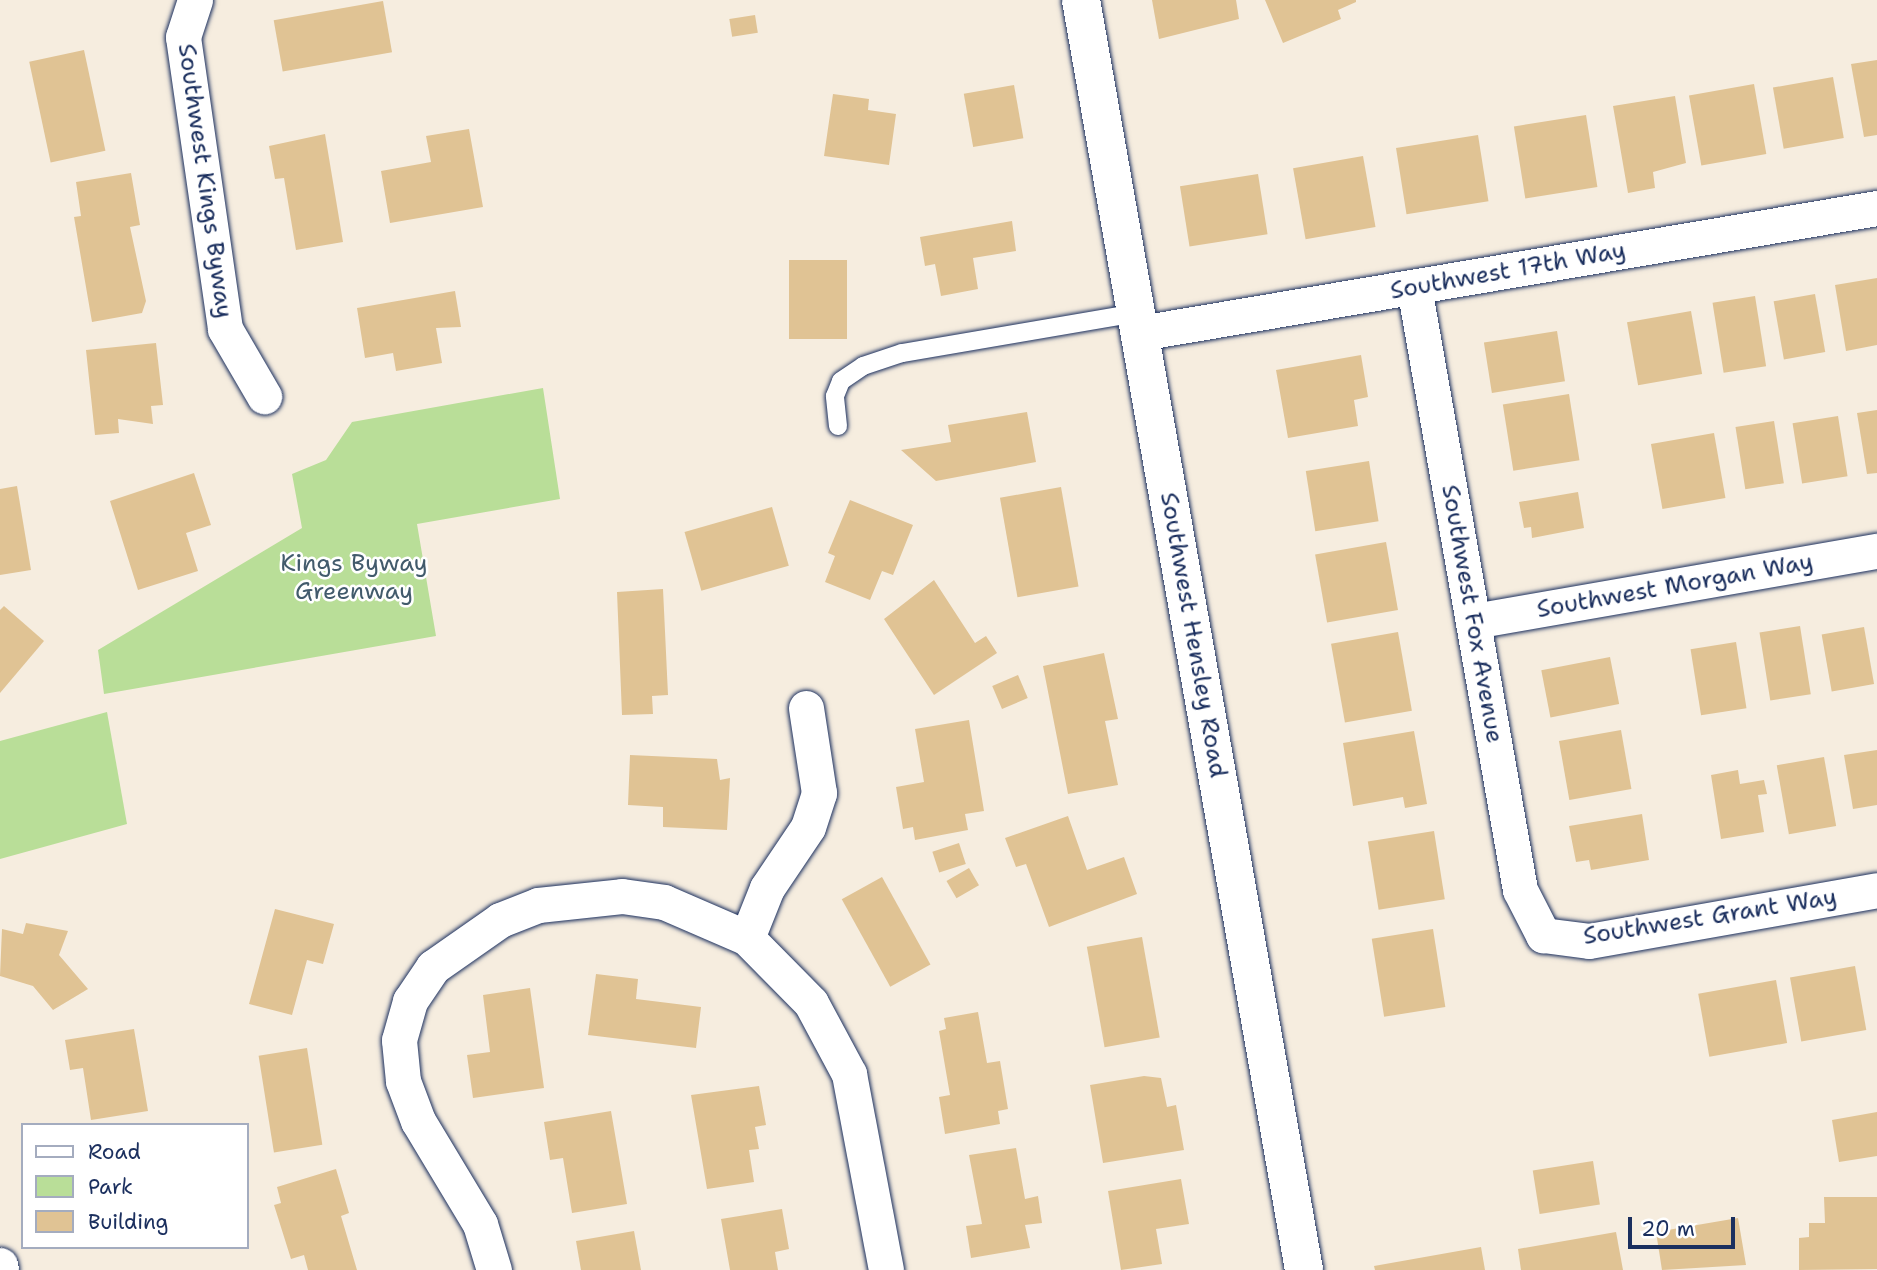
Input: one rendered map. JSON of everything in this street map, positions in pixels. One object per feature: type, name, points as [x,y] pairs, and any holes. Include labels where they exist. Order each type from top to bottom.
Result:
[{"type":"street","name":"Southwest Kings Byway","points":[[195,0],[183,37],[225,328],[264,396]]},
{"type":"street","name":"Southwest Hensley Road","points":[[1081,0],[1304,1270]]},
{"type":"street","name":"Southwest 17th Way","points":[[1138,323],[1414,287],[1877,208]]},
{"type":"street","name":"Southwest Fox Avenue","points":[[1414,287],[1520,890],[1543,935]]},
{"type":"street","name":"Southwest Morgan Way","points":[[1474,621],[1877,551]]},
{"type":"street","points":[[747,938],[767,888],[808,827],[819,793],[806,708]]},
{"type":"street","name":"Southwest Grant Way","points":[[1543,935],[1589,941],[1877,890]]},
{"type":"street","points":[[494,1270],[480,1224],[418,1121],[403,1082],[399,1040],[410,1001],[433,967],[499,919],[580,897],[664,902],[747,938],[811,1003],[849,1074],[886,1270]]},
{"type":"lane","points":[[838,426],[835,396],[841,381],[863,366],[902,353],[1138,323]]},
{"type":"green space","name":"Kings Byway Greenway","points":[[543,388],[560,499],[417,524],[436,636],[104,694],[98,650],[302,528],[292,474],[326,460],[352,422]]},
{"type":"green space","points":[[107,712],[127,824],[0,859],[0,741]]},
{"type":"building","points":[[1152,0],[1236,0],[1239,19],[1159,39]]},
{"type":"building","points":[[1265,0],[1356,2],[1338,10],[1341,19],[1283,43]]},
{"type":"building","points":[[383,1],[392,52],[283,71],[274,20]]},
{"type":"building","points":[[755,15],[758,33],[732,37],[729,19]]},
{"type":"building","points":[[84,50],[105,151],[51,162],[29,62]]},
{"type":"building","points":[[1877,60],[1877,135],[1864,137],[1851,64]]},
{"type":"building","points":[[1833,77],[1844,138],[1784,149],[1773,88]]},
{"type":"building","points":[[1754,84],[1766,154],[1701,165],[1689,95]]},
{"type":"building","points":[[1014,85],[1023,138],[973,147],[964,94]]},
{"type":"building","points":[[833,94],[869,99],[868,110],[896,114],[889,165],[824,156]]},
{"type":"building","points":[[1675,96],[1686,163],[1653,172],[1655,188],[1628,193],[1613,106]]},
{"type":"building","points":[[1586,115],[1597,187],[1525,199],[1514,126]]},
{"type":"building","points":[[469,129],[483,207],[390,223],[381,171],[431,162],[426,136]]},
{"type":"building","points":[[325,134],[343,242],[296,250],[284,178],[275,179],[269,146]]},
{"type":"building","points":[[1478,135],[1488,201],[1407,214],[1396,148]]},
{"type":"building","points":[[1363,156],[1376,227],[1306,239],[1293,168]]},
{"type":"building","points":[[131,173],[140,225],[130,227],[146,301],[142,313],[92,322],[74,217],[81,216],[76,182]]},
{"type":"building","points":[[1258,174],[1268,234],[1190,247],[1180,186]]},
{"type":"building","points":[[1012,221],[1016,251],[973,258],[978,289],[941,296],[935,264],[925,266],[920,237]]},
{"type":"building","points":[[789,260],[847,260],[847,339],[789,339]]},
{"type":"building","points":[[1877,278],[1877,345],[1846,351],[1835,285]]},
{"type":"building","points":[[455,291],[461,327],[436,328],[442,363],[396,371],[393,353],[365,358],[357,308]]},
{"type":"building","points":[[1815,294],[1825,352],[1784,359],[1774,301]]},
{"type":"building","points":[[1755,296],[1766,366],[1724,373],[1713,303]]},
{"type":"building","points":[[1691,311],[1702,374],[1638,385],[1627,322]]},
{"type":"building","points":[[1557,331],[1565,381],[1492,393],[1484,343]]},
{"type":"building","points":[[156,343],[163,405],[151,406],[153,424],[118,419],[119,433],[95,435],[86,350]]},
{"type":"building","points":[[1361,355],[1368,397],[1354,400],[1358,426],[1288,438],[1276,370]]},
{"type":"building","points":[[1569,394],[1579,460],[1513,471],[1503,404]]},
{"type":"building","points":[[1877,410],[1877,473],[1867,474],[1857,413]]},
{"type":"building","points":[[1027,412],[1036,462],[936,481],[901,450],[951,442],[948,425]]},
{"type":"building","points":[[1838,416],[1848,476],[1802,483],[1793,423]]},
{"type":"building","points":[[1774,421],[1784,483],[1745,489],[1735,427]]},
{"type":"building","points":[[1714,433],[1725,498],[1662,509],[1651,444]]},
{"type":"building","points":[[1369,461],[1379,521],[1315,531],[1306,471]]},
{"type":"building","points":[[194,473],[211,525],[186,533],[198,571],[138,590],[110,501]]},
{"type":"building","points":[[17,486],[31,570],[0,575],[0,489]]},
{"type":"building","points":[[1061,487],[1079,586],[1017,597],[1000,498]]},
{"type":"building","points":[[1578,492],[1584,528],[1532,538],[1531,527],[1524,528],[1519,502]]},
{"type":"building","points":[[850,500],[913,525],[893,575],[882,571],[870,600],[825,582],[835,556],[828,553]]},
{"type":"building","points":[[772,507],[789,566],[701,591],[685,532]]},
{"type":"building","points":[[1386,542],[1398,610],[1327,622],[1315,555]]},
{"type":"building","points":[[934,580],[975,643],[986,636],[997,653],[934,695],[884,619]]},
{"type":"building","points":[[663,589],[668,695],[652,696],[653,714],[622,715],[617,592]]},
{"type":"building","points":[[4,606],[44,641],[0,693],[0,610]]},
{"type":"building","points":[[1800,626],[1811,694],[1770,701],[1760,632]]},
{"type":"building","points":[[1864,627],[1874,684],[1832,692],[1822,634]]},
{"type":"building","points":[[1398,632],[1412,711],[1345,723],[1331,644]]},
{"type":"building","points":[[1736,642],[1746,708],[1701,715],[1691,649]]},
{"type":"building","points":[[1104,653],[1118,719],[1105,721],[1118,785],[1068,794],[1043,666]]},
{"type":"building","points":[[1610,657],[1619,704],[1550,717],[1541,670]]},
{"type":"building","points":[[1018,675],[1028,698],[1002,709],[992,686]]},
{"type":"building","points":[[969,720],[984,811],[965,814],[968,830],[915,840],[913,827],[903,829],[896,787],[924,782],[915,729]]},
{"type":"building","points":[[1621,730],[1631,789],[1569,800],[1559,741]]},
{"type":"building","points":[[1414,731],[1427,804],[1405,808],[1403,797],[1353,806],[1343,743]]},
{"type":"building","points":[[1877,750],[1877,805],[1853,809],[1844,755]]},
{"type":"building","points":[[630,755],[717,759],[720,780],[730,778],[727,830],[663,827],[663,807],[628,805]]},
{"type":"building","points":[[1824,757],[1836,826],[1789,834],[1777,765]]},
{"type":"building","points":[[1738,770],[1740,784],[1764,780],[1767,794],[1758,795],[1764,832],[1721,839],[1711,775]]},
{"type":"building","points":[[1642,814],[1649,860],[1591,870],[1589,860],[1576,862],[1569,826]]},
{"type":"building","points":[[1068,816],[1087,870],[1124,857],[1137,894],[1049,927],[1026,864],[1016,867],[1005,838]]},
{"type":"building","points":[[1434,831],[1445,899],[1379,910],[1368,841]]},
{"type":"building","points":[[959,843],[966,864],[939,873],[932,852]]},
{"type":"building","points":[[969,868],[979,885],[956,898],[946,881]]},
{"type":"building","points":[[882,877],[930,964],[890,987],[842,899]]},
{"type":"building","points":[[275,909],[334,924],[323,964],[307,960],[292,1015],[249,1004]]},
{"type":"building","points":[[26,923],[68,931],[59,955],[88,989],[53,1010],[33,986],[0,976],[2,929],[23,934]]},
{"type":"building","points":[[1433,929],[1445,1007],[1384,1017],[1372,939]]},
{"type":"building","points":[[1142,937],[1160,1037],[1105,1047],[1087,947]]},
{"type":"building","points":[[1855,966],[1866,1030],[1801,1041],[1790,977]]},
{"type":"building","points":[[596,974],[638,979],[636,999],[701,1007],[696,1048],[588,1035]]},
{"type":"building","points":[[1776,980],[1787,1043],[1709,1057],[1698,994]]},
{"type":"building","points":[[530,988],[544,1088],[473,1098],[467,1055],[490,1052],[483,995]]},
{"type":"building","points":[[978,1012],[987,1063],[1000,1061],[1008,1109],[998,1111],[1000,1124],[945,1134],[939,1097],[950,1095],[939,1031],[946,1029],[944,1018]]},
{"type":"building","points":[[134,1029],[148,1111],[91,1120],[83,1068],[70,1070],[65,1040]]},
{"type":"building","points":[[307,1048],[322,1145],[274,1152],[259,1056]]},
{"type":"building","points":[[1144,1076],[1161,1078],[1167,1107],[1176,1105],[1184,1150],[1103,1163],[1090,1085]]},
{"type":"building","points":[[759,1086],[766,1125],[755,1127],[759,1149],[749,1150],[754,1182],[707,1189],[691,1095]]},
{"type":"building","points":[[611,1111],[627,1204],[572,1213],[563,1158],[550,1160],[544,1122]]},
{"type":"building","points":[[1877,1112],[1877,1156],[1839,1162],[1832,1120]]},
{"type":"building","points":[[1016,1148],[1025,1199],[1038,1196],[1042,1223],[1025,1225],[1030,1248],[971,1258],[966,1226],[982,1224],[969,1155]]},
{"type":"building","points":[[1593,1161],[1600,1204],[1540,1214],[1533,1171]]},
{"type":"building","points":[[336,1169],[349,1213],[341,1216],[357,1270],[308,1270],[304,1255],[291,1259],[274,1205],[281,1203],[277,1187]]},
{"type":"building","points":[[1181,1179],[1189,1224],[1156,1229],[1162,1264],[1121,1270],[1108,1191]]},
{"type":"building","points":[[1824,1197],[1877,1197],[1877,1269],[1799,1270],[1799,1238],[1809,1237],[1809,1223],[1825,1223]]},
{"type":"building","points":[[782,1209],[789,1249],[775,1252],[778,1270],[730,1270],[721,1219]]},
{"type":"building","points":[[1738,1218],[1746,1265],[1662,1270],[1656,1232]]},
{"type":"building","points":[[634,1231],[641,1270],[581,1270],[576,1241]]},
{"type":"building","points":[[1616,1232],[1623,1270],[1521,1270],[1518,1249]]},
{"type":"building","points":[[1481,1247],[1485,1270],[1375,1270],[1374,1266]]}]
